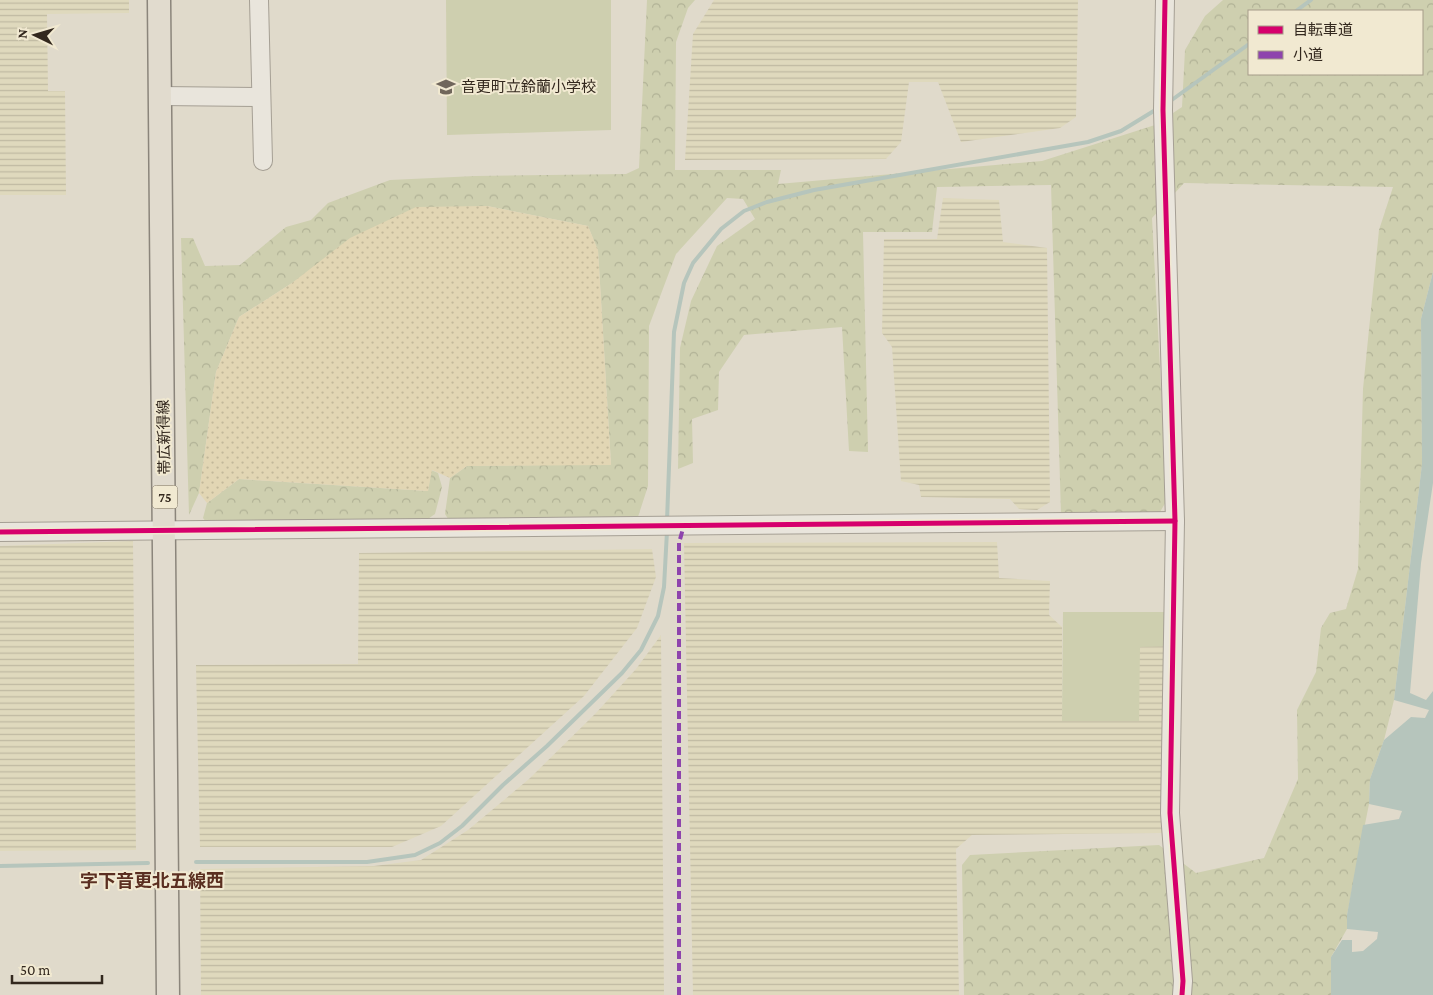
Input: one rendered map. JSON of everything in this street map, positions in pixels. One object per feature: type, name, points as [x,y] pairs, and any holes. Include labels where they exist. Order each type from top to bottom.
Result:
[{"type":"main road","name":"帯広新得線","points":[[159,0],[168,995]]},
{"type":"street","points":[[260,0],[263,161]]},
{"type":"street","points":[[1165,0],[1163,110],[1174,521],[1170,813],[1183,981],[1182,995]]},
{"type":"street","points":[[160,96],[261,97]]},
{"type":"street","points":[[0,532],[1174,521]]},
{"type":"shaded area","points":[[0,0],[129,0],[129,13],[47,14],[48,91],[65,91],[66,195],[0,195]]},
{"type":"shaded area","points":[[714,0],[1078,0],[1076,117],[1060,128],[961,142],[938,82],[909,82],[901,142],[886,159],[685,160],[693,34]]},
{"type":"shaded area","points":[[943,198],[999,200],[1003,242],[1047,248],[1050,502],[1037,510],[1019,509],[1010,499],[921,497],[919,485],[901,481],[892,347],[882,333],[884,239],[937,239]]},
{"type":"shaded area","points":[[1433,272],[1433,483],[1421,563],[1410,693],[1426,700],[1433,691],[1433,995],[1331,995],[1331,957],[1342,940],[1352,940],[1352,952],[1363,951],[1377,939],[1378,932],[1347,929],[1347,915],[1363,825],[1399,819],[1402,811],[1369,804],[1370,779],[1384,740],[1411,717],[1425,718],[1429,710],[1394,700],[1422,464],[1421,319]]},
{"type":"shaded area","points":[[133,541],[136,850],[0,851],[0,546]]},
{"type":"shaded area","points":[[997,542],[999,578],[1050,581],[1049,615],[1062,627],[1062,720],[1140,646],[1165,646],[1162,833],[972,835],[956,849],[959,995],[693,995],[684,543]]},
{"type":"shaded area","points":[[652,549],[656,577],[637,628],[584,696],[441,826],[392,847],[200,847],[196,665],[358,664],[359,553]]},
{"type":"shaded area","points":[[661,635],[664,995],[201,995],[200,869],[374,866],[421,860],[468,830],[529,779],[596,713],[636,669]]},
{"type":"green space","points":[[446,0],[611,0],[611,130],[447,135]]},
{"type":"green space","points":[[647,0],[695,0],[688,8],[676,42],[675,170],[781,170],[778,184],[1042,161],[1155,125],[1182,107],[1185,50],[1205,16],[1223,0],[1433,0],[1433,272],[1421,319],[1422,464],[1394,700],[1384,740],[1370,779],[1369,804],[1347,915],[1347,929],[1331,957],[1331,995],[964,995],[962,865],[970,855],[1159,845],[1196,873],[1264,858],[1298,779],[1297,710],[1316,672],[1321,628],[1330,613],[1346,609],[1358,569],[1363,389],[1379,230],[1393,187],[1184,183],[1152,218],[1167,500],[1160,512],[1061,514],[1051,185],[937,187],[932,232],[863,232],[868,452],[849,451],[842,327],[744,335],[719,372],[718,410],[692,419],[693,463],[678,469],[680,348],[691,301],[717,246],[755,219],[743,199],[727,198],[676,254],[649,326],[648,486],[637,520],[450,522],[445,514],[450,478],[467,466],[611,464],[598,251],[588,226],[487,206],[292,283],[239,317],[216,372],[199,493],[189,515],[181,238],[193,238],[205,266],[240,265],[286,227],[311,220],[328,203],[390,180],[475,176],[626,174],[639,168]]},
{"type":"green space","points":[[431,470],[438,473],[442,487],[435,514],[422,523],[207,523],[203,518],[207,503],[239,479],[428,491]]},
{"type":"green space","points":[[1063,612],[1165,612],[1165,646],[1140,647],[1139,721],[1062,721]]},
{"type":"sand","points":[[487,206],[588,226],[598,250],[611,465],[467,466],[450,478],[432,470],[428,491],[239,479],[207,503],[199,493],[216,372],[239,317],[292,283],[350,238],[416,207]]},
{"type":"waterway","points":[[1297,10],[1311,0]]},
{"type":"waterway","points":[[1169,102],[1248,45]]},
{"type":"waterway","points":[[667,521],[674,332],[684,283],[693,263],[721,229],[744,211],[767,202],[814,190],[1088,142],[1121,131],[1157,109]]},
{"type":"waterway","points":[[196,862],[367,862],[415,855],[440,843],[462,826],[503,785],[547,746],[622,673],[641,650],[658,616],[664,587],[667,531]]},
{"type":"waterway","points":[[0,866],[148,863]]},
{"type":"marked path","points":[[679,995],[679,543],[684,525]]},
{"type":"cycle path","points":[[1165,0],[1163,110],[1175,521],[1170,813],[1183,981],[1182,995]]},
{"type":"cycle path","points":[[0,532],[1175,521]]},
{"type":"place","name":"音更町立鈴蘭小学校","points":[[446,87]]},
{"type":"district","name":"字下音更北五線西","points":[[152,881]]}]
